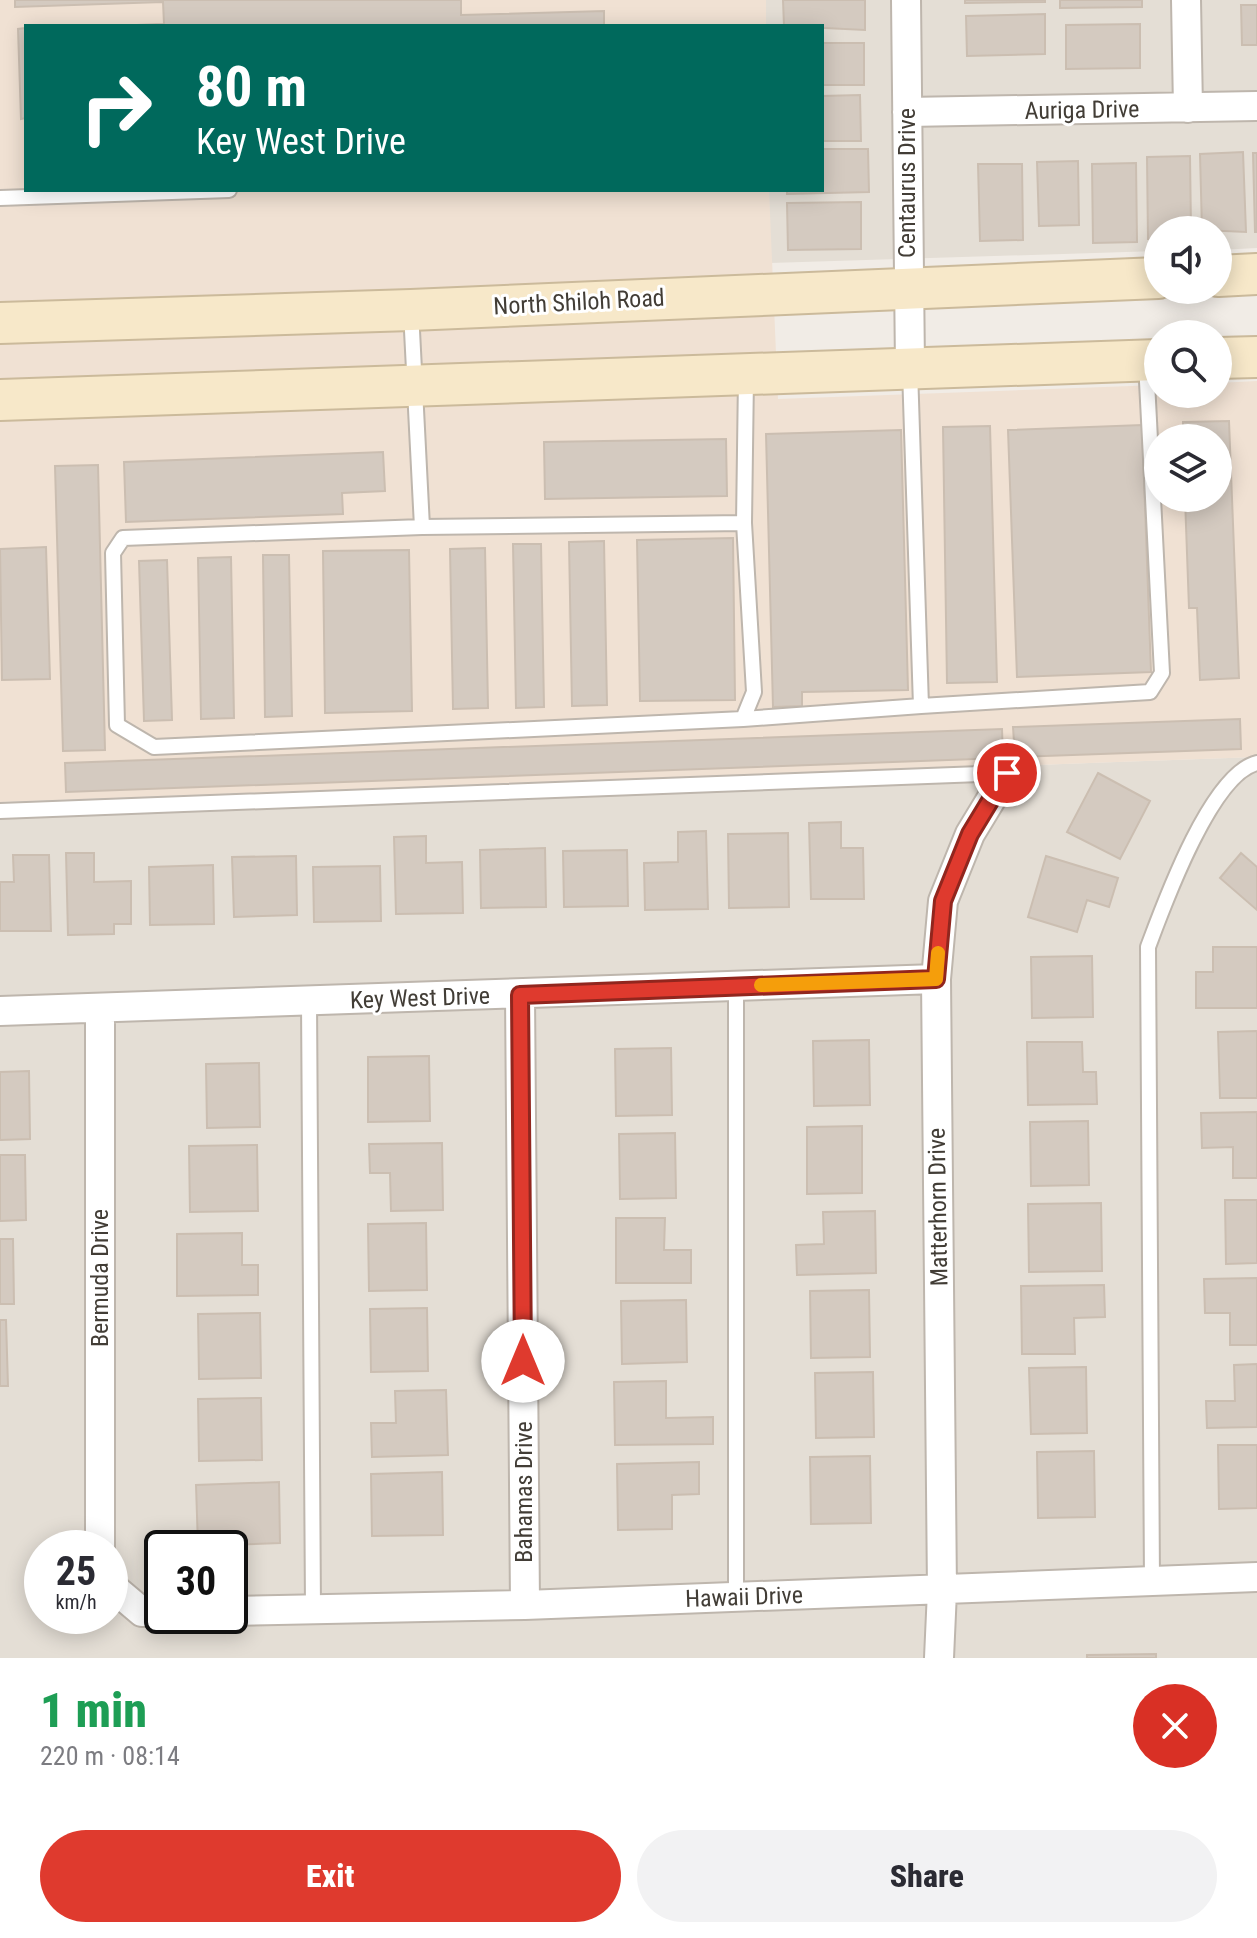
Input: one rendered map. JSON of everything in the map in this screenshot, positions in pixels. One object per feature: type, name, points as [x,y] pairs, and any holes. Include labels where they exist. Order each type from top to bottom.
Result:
[{"type":"main road","points":[[1232,275],[1257,274]]},
{"type":"main road","name":"North Shiloh Road","points":[[0,323],[411,310],[1144,279]]},
{"type":"main road","points":[[1232,358],[1257,357]]},
{"type":"main road","points":[[0,400],[1144,360]]},
{"type":"street","name":"Centaurus Drive","points":[[906,0],[910,366]]},
{"type":"street","points":[[1186,0],[1188,108]]},
{"type":"street","name":"Auriga Drive","points":[[907,112],[1257,106]]},
{"type":"street","name":"Matterhorn Drive","points":[[939,1658],[942,1591],[936,979],[943,901],[970,834],[1007,773]]},
{"type":"street","name":"Key West Drive","points":[[0,1011],[936,979]]},
{"type":"street","name":"Bahamas Drive","points":[[520,995],[525,1605]]},
{"type":"street","name":"Bermuda Drive","points":[[100,1008],[100,1530]]},
{"type":"street","name":"Hawaii Drive","points":[[248,1611],[736,1598],[1257,1577]]},
{"type":"lane","points":[[0,198],[172,192]]},
{"type":"lane","points":[[411,310],[422,527]]},
{"type":"lane","points":[[910,366],[921,706]]},
{"type":"lane","points":[[743,719],[754,692],[744,523],[746,373]]},
{"type":"lane","points":[[744,523],[422,527],[123,538],[113,553],[117,725],[154,747],[743,719],[1150,692],[1162,673],[1154,408]]},
{"type":"lane","points":[[1152,1582],[1148,947],[1179,867],[1227,783],[1257,763]]},
{"type":"lane","points":[[0,811],[1007,773]]},
{"type":"lane","points":[[736,986],[736,1598]]},
{"type":"lane","points":[[309,1001],[313,1609]]},
{"type":"shaded area","points":[[0,0],[766,0],[766,24],[24,24],[24,192],[769,192],[778,399],[1144,386],[1144,408],[1232,408],[1232,382],[1257,381],[1257,757],[0,802]]},
{"type":"shaded area","points":[[766,0],[1257,0],[1257,248],[1232,249],[1232,216],[1144,216],[1144,251],[770,263],[769,192],[824,192],[824,24],[766,24]]},
{"type":"shaded area","points":[[1257,757],[1257,1658],[0,1658],[0,802]]},
{"type":"building","points":[[15,0],[461,0],[461,15],[604,11],[604,24],[164,24],[163,2],[15,7]]},
{"type":"building","points":[[783,0],[865,0],[865,30],[824,28],[824,24],[784,24]]},
{"type":"building","points":[[965,0],[1045,0],[1045,2],[965,3]]},
{"type":"building","points":[[1060,0],[1142,0],[1142,7],[1060,8]]},
{"type":"building","points":[[1241,5],[1257,5],[1257,45],[1242,45]]},
{"type":"building","points":[[1045,14],[1045,54],[967,56],[966,16]]},
{"type":"building","points":[[1140,24],[1140,68],[1066,69],[1066,25]]},
{"type":"building","points":[[24,28],[24,118],[21,119],[18,29]]},
{"type":"building","points":[[824,43],[864,43],[864,85],[824,85]]},
{"type":"building","points":[[860,95],[861,141],[824,141],[824,96]]},
{"type":"building","points":[[824,149],[868,149],[869,192],[787,194],[824,192]]},
{"type":"building","points":[[1243,152],[1246,232],[1232,231],[1232,216],[1202,216],[1200,154]]},
{"type":"building","points":[[1253,153],[1257,153],[1257,232],[1255,232]]},
{"type":"building","points":[[1190,156],[1191,216],[1148,216],[1147,157]]},
{"type":"building","points":[[1078,161],[1079,225],[1039,226],[1037,162]]},
{"type":"building","points":[[1136,163],[1137,242],[1093,243],[1092,164]]},
{"type":"building","points":[[978,164],[1022,164],[1023,240],[980,241]]},
{"type":"building","points":[[861,202],[861,249],[788,250],[787,203]]},
{"type":"building","points":[[1229,421],[1229,424],[1183,424]]},
{"type":"building","points":[[1142,425],[1151,672],[1017,677],[1008,430]]},
{"type":"building","points":[[990,426],[997,682],[947,683],[943,427]]},
{"type":"building","points":[[901,430],[908,690],[802,692],[802,706],[773,707],[766,434]]},
{"type":"building","points":[[726,439],[727,496],[545,499],[544,442]]},
{"type":"building","points":[[383,452],[385,491],[342,493],[343,514],[126,522],[124,462]]},
{"type":"building","points":[[98,465],[105,750],[63,751],[55,466]]},
{"type":"building","points":[[1232,498],[1239,678],[1200,680],[1197,608],[1189,608],[1186,512],[1232,512]]},
{"type":"building","points":[[733,538],[735,700],[640,701],[637,540]]},
{"type":"building","points":[[604,541],[607,705],[572,706],[569,542]]},
{"type":"building","points":[[513,544],[541,544],[544,707],[516,708]]},
{"type":"building","points":[[46,547],[50,679],[2,680],[0,549]]},
{"type":"building","points":[[485,548],[488,708],[453,709],[450,549]]},
{"type":"building","points":[[409,550],[412,711],[325,713],[323,551]]},
{"type":"building","points":[[263,555],[289,555],[292,716],[265,717]]},
{"type":"building","points":[[231,557],[234,718],[201,719],[198,558]]},
{"type":"building","points":[[167,560],[172,720],[144,721],[139,561]]},
{"type":"building","points":[[1240,719],[1241,749],[1015,757],[1013,727]]},
{"type":"building","points":[[1002,729],[1003,758],[66,792],[65,763]]},
{"type":"building","points":[[1098,773],[1150,801],[1120,859],[1067,832]]},
{"type":"building","points":[[841,822],[841,848],[863,848],[864,899],[811,899],[809,823]]},
{"type":"building","points":[[706,831],[708,909],[645,910],[644,863],[678,862],[678,832]]},
{"type":"building","points":[[788,833],[789,907],[729,908],[728,834]]},
{"type":"building","points":[[426,836],[426,863],[462,862],[463,913],[396,914],[394,837]]},
{"type":"building","points":[[545,848],[546,907],[481,908],[480,850]]},
{"type":"building","points":[[627,850],[628,906],[564,907],[563,851]]},
{"type":"building","points":[[66,853],[94,853],[94,882],[131,881],[131,924],[114,924],[114,934],[68,935]]},
{"type":"building","points":[[1241,853],[1257,867],[1257,910],[1220,878]]},
{"type":"building","points":[[13,855],[49,855],[51,931],[0,931],[0,882],[14,882]]},
{"type":"building","points":[[296,856],[297,915],[234,917],[232,857]]},
{"type":"building","points":[[1046,856],[1118,878],[1109,907],[1087,900],[1077,932],[1028,917]]},
{"type":"building","points":[[213,865],[214,924],[150,925],[149,867]]},
{"type":"building","points":[[380,866],[381,921],[314,922],[313,867]]},
{"type":"building","points":[[1213,947],[1257,947],[1257,1008],[1196,1008],[1196,972],[1213,972]]},
{"type":"building","points":[[1092,956],[1093,1017],[1032,1018],[1031,957]]},
{"type":"building","points":[[1257,1031],[1257,1098],[1220,1098],[1218,1032]]},
{"type":"building","points":[[869,1040],[870,1105],[814,1106],[813,1041]]},
{"type":"building","points":[[1027,1042],[1082,1042],[1083,1072],[1096,1072],[1097,1104],[1028,1105]]},
{"type":"building","points":[[671,1048],[672,1115],[616,1116],[615,1049]]},
{"type":"building","points":[[429,1056],[430,1121],[368,1122],[368,1057]]},
{"type":"building","points":[[259,1063],[260,1127],[207,1128],[206,1064]]},
{"type":"building","points":[[29,1071],[30,1139],[0,1140],[0,1072]]},
{"type":"building","points":[[1257,1112],[1257,1178],[1233,1178],[1233,1147],[1202,1148],[1201,1113]]},
{"type":"building","points":[[1088,1121],[1089,1185],[1031,1186],[1030,1122]]},
{"type":"building","points":[[862,1126],[862,1193],[807,1194],[807,1127]]},
{"type":"building","points":[[675,1133],[676,1198],[620,1199],[619,1134]]},
{"type":"building","points":[[442,1143],[443,1210],[391,1211],[390,1173],[370,1173],[369,1144]]},
{"type":"building","points":[[257,1145],[258,1211],[190,1212],[189,1146]]},
{"type":"building","points":[[0,1155],[25,1155],[26,1220],[0,1221]]},
{"type":"building","points":[[1225,1200],[1257,1200],[1257,1263],[1226,1264]]},
{"type":"building","points":[[1101,1203],[1102,1271],[1029,1272],[1028,1204]]},
{"type":"building","points":[[875,1211],[876,1273],[797,1275],[796,1245],[824,1244],[823,1212]]},
{"type":"building","points":[[616,1218],[665,1218],[664,1250],[691,1250],[691,1283],[616,1283]]},
{"type":"building","points":[[426,1223],[427,1290],[369,1291],[368,1224]]},
{"type":"building","points":[[242,1233],[242,1265],[258,1265],[258,1295],[177,1296],[177,1234]]},
{"type":"building","points":[[0,1239],[13,1239],[14,1304],[0,1304]]},
{"type":"building","points":[[1257,1278],[1257,1345],[1230,1345],[1230,1313],[1205,1313],[1204,1279]]},
{"type":"building","points":[[1104,1285],[1105,1317],[1074,1318],[1075,1354],[1022,1354],[1021,1286]]},
{"type":"building","points":[[869,1290],[870,1357],[811,1358],[810,1291]]},
{"type":"building","points":[[686,1300],[687,1362],[622,1364],[621,1301]]},
{"type":"building","points":[[427,1308],[428,1371],[371,1372],[370,1309]]},
{"type":"building","points":[[260,1313],[261,1378],[199,1379],[198,1314]]},
{"type":"building","points":[[0,1320],[6,1320],[8,1386],[0,1386]]},
{"type":"building","points":[[1257,1364],[1257,1427],[1207,1428],[1206,1401],[1235,1401],[1234,1365]]},
{"type":"building","points":[[1086,1367],[1087,1433],[1031,1434],[1029,1368]]},
{"type":"building","points":[[873,1372],[874,1437],[816,1438],[815,1373]]},
{"type":"building","points":[[666,1381],[666,1418],[713,1417],[713,1444],[615,1445],[614,1382]]},
{"type":"building","points":[[446,1390],[448,1455],[372,1457],[371,1423],[396,1423],[395,1391]]},
{"type":"building","points":[[261,1398],[262,1460],[199,1461],[198,1399]]},
{"type":"building","points":[[1218,1445],[1257,1445],[1257,1508],[1219,1509]]},
{"type":"building","points":[[1094,1451],[1095,1517],[1038,1518],[1037,1452]]},
{"type":"building","points":[[870,1456],[871,1523],[811,1524],[810,1457]]},
{"type":"building","points":[[699,1462],[699,1494],[672,1495],[672,1529],[618,1530],[617,1464]]},
{"type":"building","points":[[442,1472],[443,1535],[372,1536],[371,1474]]},
{"type":"building","points":[[279,1482],[280,1543],[248,1544],[248,1530],[197,1530],[196,1485]]},
{"type":"building","points":[[1156,1654],[1156,1658],[1087,1658],[1087,1655]]},
{"type":"slow traffic","points":[[761,985],[936,979],[938,953]]},
{"type":"route","points":[[523,1361],[520,995],[936,979],[943,901],[970,834],[1007,773]]}]
